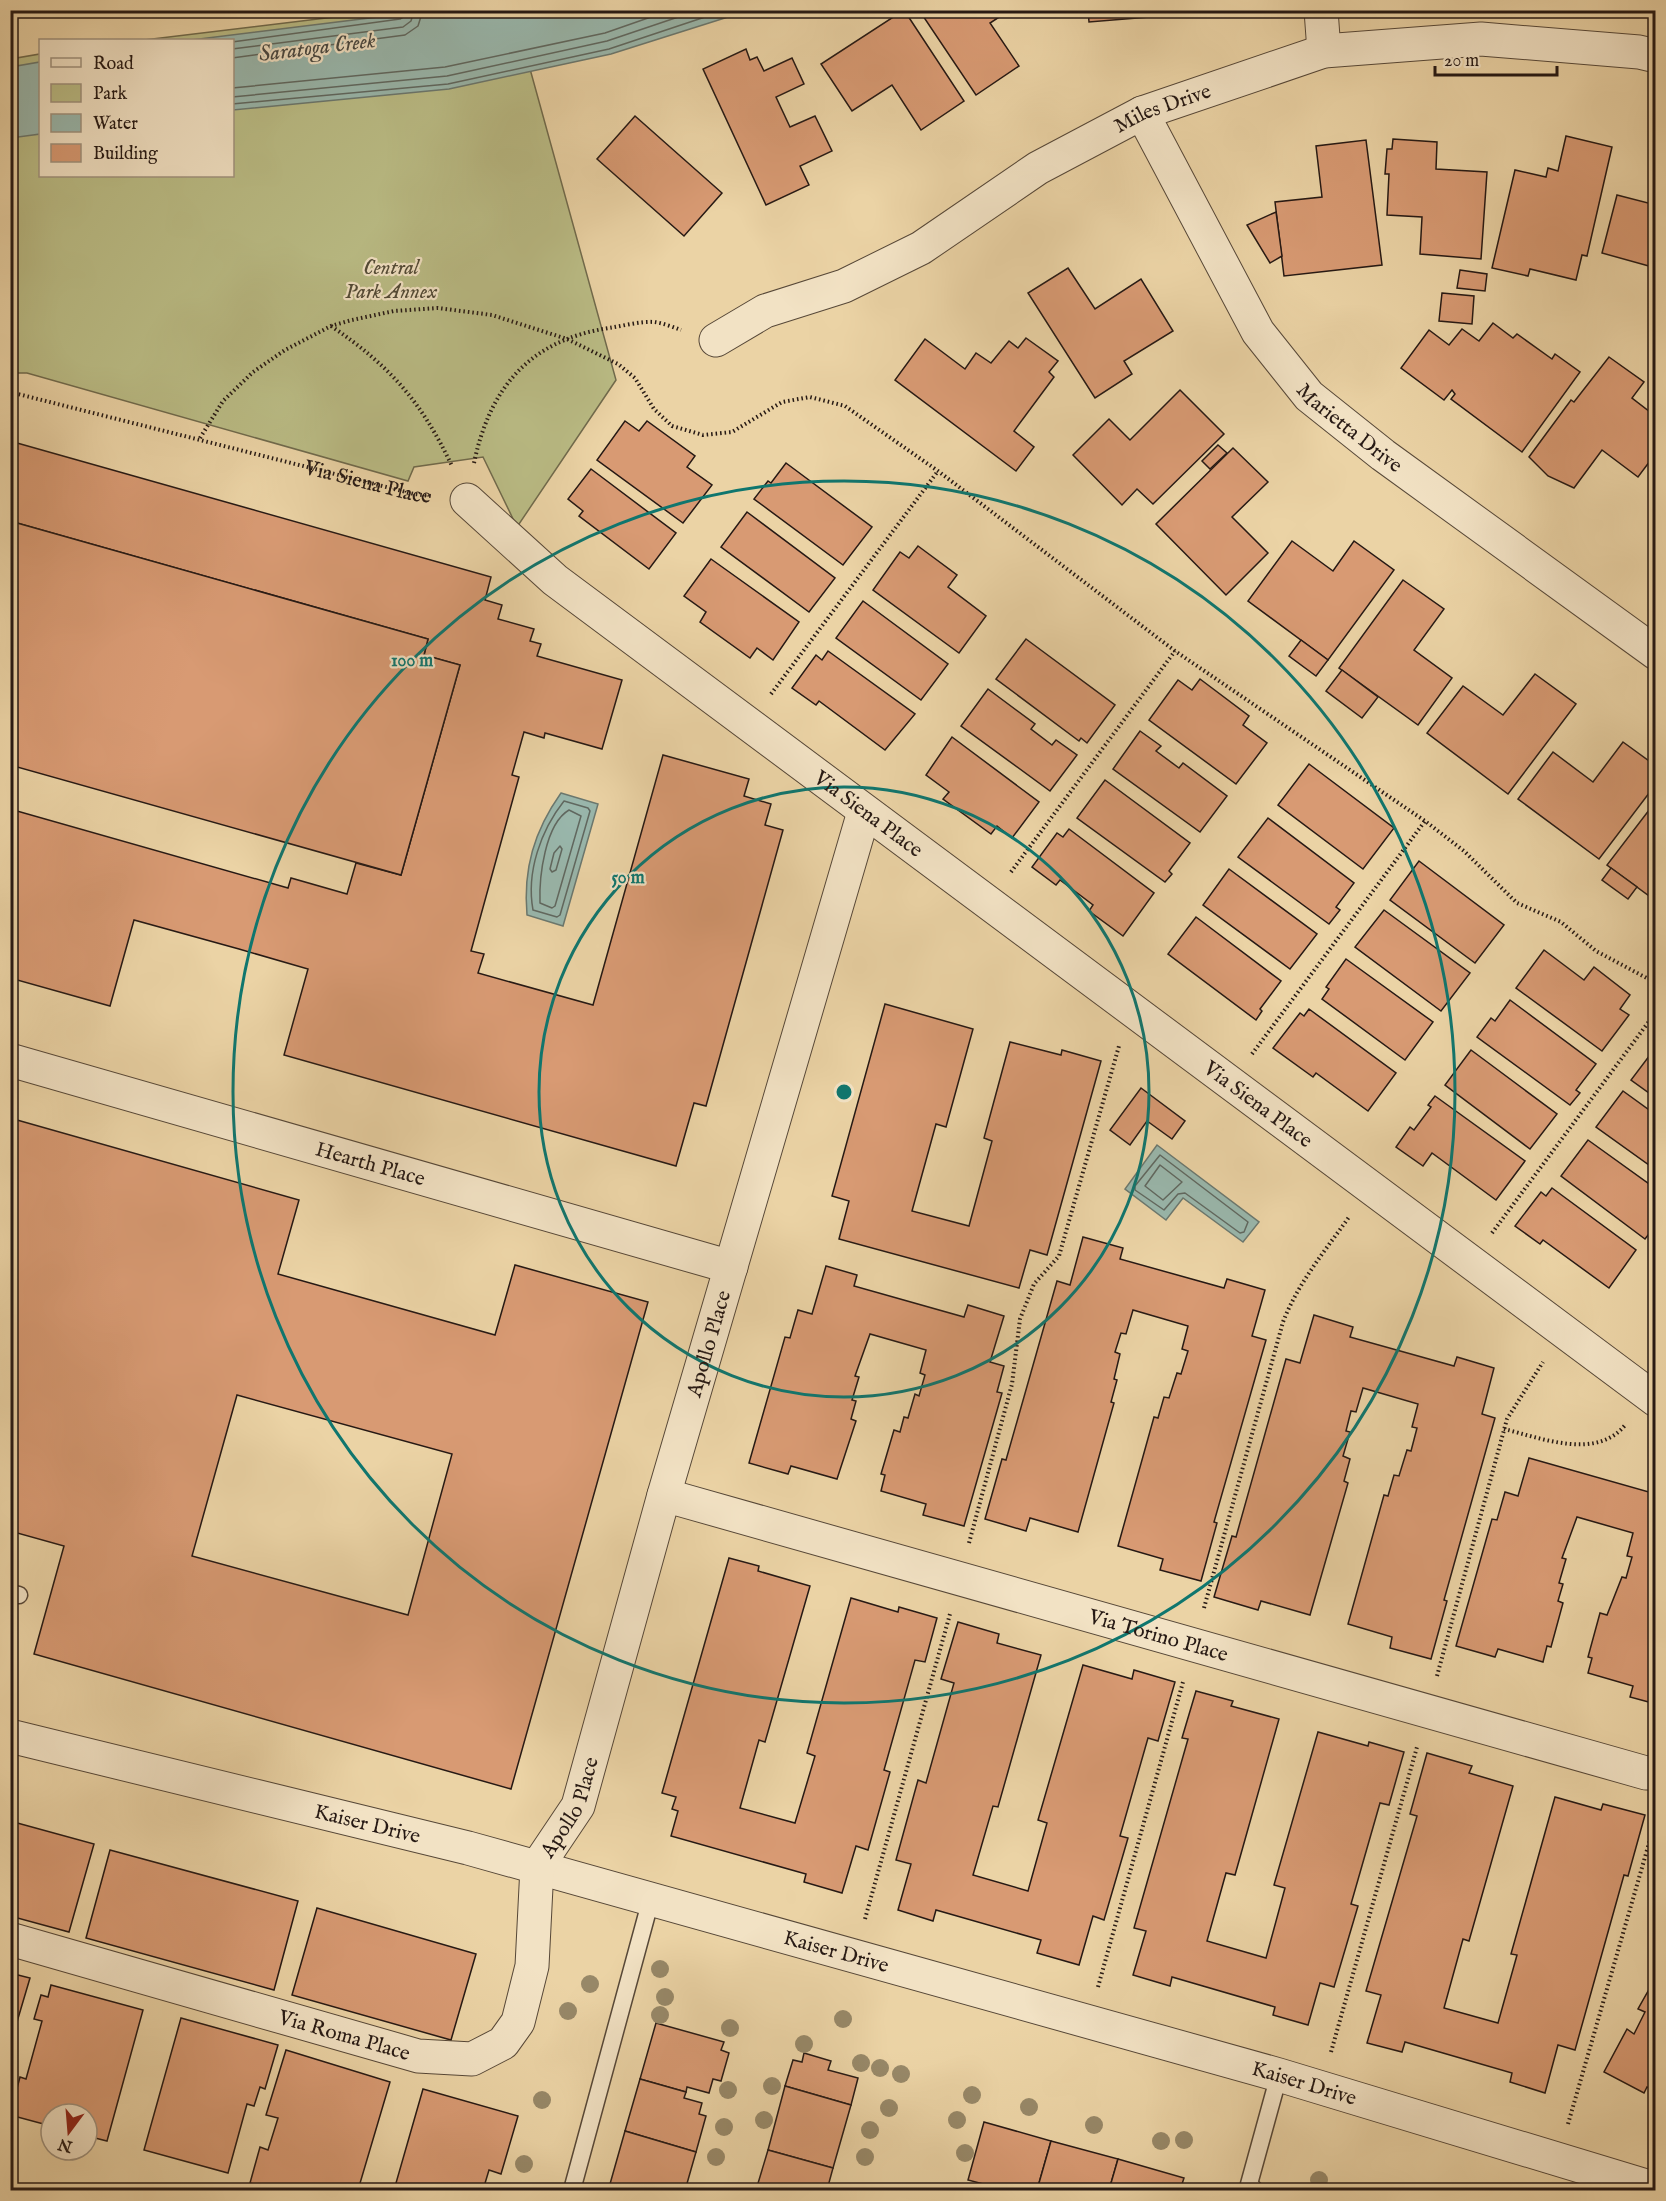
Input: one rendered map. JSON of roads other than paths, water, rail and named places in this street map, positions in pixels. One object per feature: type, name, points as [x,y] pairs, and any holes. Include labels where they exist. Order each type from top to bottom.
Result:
[{"type":"street","points":[[1321,10],[1324,51]]},
{"type":"street","name":"Miles Drive","points":[[716,340],[765,311],[844,286],[921,248],[1038,168],[1142,113],[1324,51],[1481,39],[1639,52],[1656,56]]},
{"type":"street","name":"Marietta Drive","points":[[1142,113],[1258,332],[1309,396],[1383,455],[1656,653]]},
{"type":"street","name":"Via Siena Place","points":[[467,500],[555,580],[1652,1397]]},
{"type":"street","name":"Apollo Place","points":[[537,1867],[578,1806],[664,1495],[864,812]]},
{"type":"street","name":"Hearth Place","points":[[10,1060],[731,1267]]},
{"type":"street","name":"Via Torino Place","points":[[664,1495],[1624,1767],[1646,1773],[1656,1772]]},
{"type":"street","name":"Kaiser Drive","points":[[10,1736],[537,1867],[1279,2075],[1656,2189]]},
{"type":"street","name":"Via Roma Place","points":[[10,1939],[418,2056],[472,2059],[503,2043],[518,2022],[532,1966],[537,1867]]},
{"type":"lane","points":[[572,2190],[651,1899]]},
{"type":"lane","points":[[1255,2190],[1249,2184],[1279,2075]]},
{"type":"water","name":"Saratoga Creek","points":[[426,10],[747,11],[611,54],[449,89],[234,110],[234,39],[199,39]]},
{"type":"water","points":[[39,62],[39,134],[11,138],[11,67]]},
{"type":"water","points":[[561,793],[598,804],[563,926],[527,915],[526,898],[529,866],[537,836]]},
{"type":"water","points":[[1157,1145],[1259,1222],[1243,1242],[1183,1198],[1166,1220],[1125,1189]]},
{"type":"park label","name":"Central Park Annex","points":[[391,279]]}]
